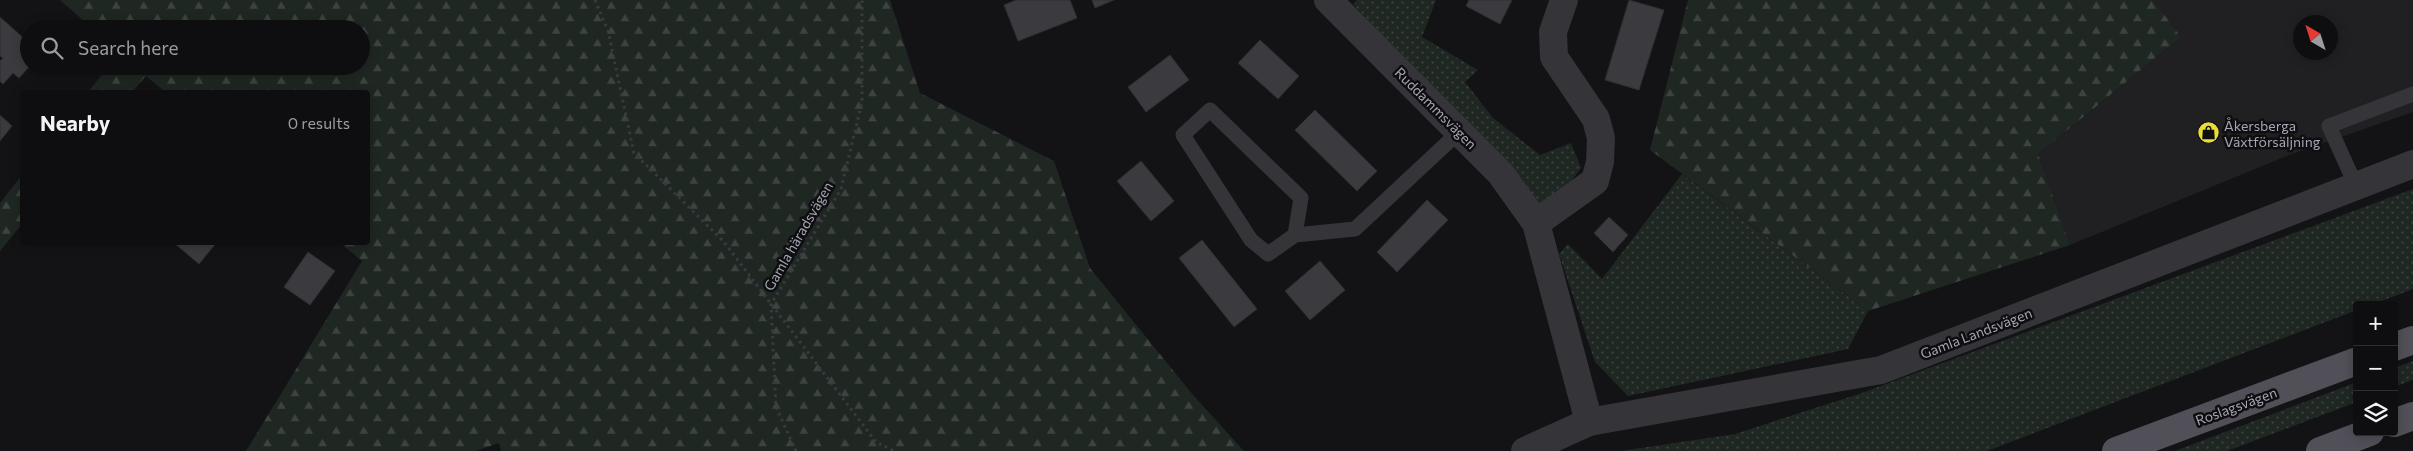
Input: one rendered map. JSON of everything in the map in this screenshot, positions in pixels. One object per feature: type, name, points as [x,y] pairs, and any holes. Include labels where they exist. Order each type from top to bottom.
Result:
[{"type":"main road","points":[[2398,346],[2413,340]]},
{"type":"main road","name":"Roslagsvägen","points":[[2116,451],[2353,362]]},
{"type":"main road","points":[[2398,422],[2413,416]]},
{"type":"main road","points":[[2320,451],[2359,436]]},
{"type":"street","name":"Ruddammsvägen","points":[[1328,0],[1501,174],[1536,223],[1589,422]]},
{"type":"street","points":[[1536,223],[1595,181],[1600,162],[1601,138],[1596,119],[1554,57],[1553,32],[1564,0]]},
{"type":"street","name":"Gamla Landsvägen","points":[[1525,451],[1589,422],[1881,370],[2413,164]]},
{"type":"lane","points":[[2356,186],[2329,126],[2413,94]]},
{"type":"lane","points":[[1295,235],[1301,198],[1210,110],[1183,135],[1251,240],[1268,254],[1295,235],[1355,229],[1459,132]]},
{"type":"path","points":[[595,0],[608,31],[634,153],[724,242],[876,442],[894,451]]},
{"type":"path","name":"Gamla häradsvägen","points":[[796,451],[776,407],[771,304],[841,189],[862,102],[862,0]]},
{"type":"shaded area","name":"Åkersberga Växtförsäljning","points":[[2153,0],[2413,0],[2413,112],[2289,155],[2070,245],[2038,154],[2181,37]]},
{"type":"green space","points":[[60,0],[890,0],[920,93],[1054,161],[1090,268],[1193,395],[1244,451],[501,451],[499,443],[476,451],[246,451],[362,261],[342,245],[370,245],[370,90],[163,90],[146,76],[134,90],[90,90],[102,75],[370,75],[370,20],[83,20]]},
{"type":"green space","points":[[1357,0],[1436,0],[1422,37],[1478,70],[1465,82],[1493,118],[1540,155],[1571,143],[1581,168],[1562,193],[1540,209],[1353,4]]},
{"type":"green space","points":[[1688,0],[2153,0],[2181,37],[2038,154],[2070,245],[1868,311],[1650,150]]},
{"type":"green space","points":[[1682,174],[1868,311],[1848,349],[1628,396],[1595,362],[1559,254],[1568,244],[1602,279]]},
{"type":"green space","points":[[20,178],[20,226],[0,251],[0,203]]},
{"type":"green space","points":[[2413,189],[2413,289],[2382,301],[2353,301],[2353,312],[1987,451],[1621,451],[1735,434],[1862,393]]},
{"type":"green space","points":[[2413,361],[2413,380],[2398,386],[2398,367]]},
{"type":"green space","points":[[2353,384],[2353,404],[2227,451],[2175,451]]},
{"type":"building","points":[[1016,0],[1070,0],[1077,18],[1018,41],[1004,5]]},
{"type":"building","points":[[1092,0],[1114,0],[1095,8]]},
{"type":"building","points":[[1469,0],[1512,0],[1500,24],[1466,6]]},
{"type":"building","points":[[1629,0],[1664,10],[1639,90],[1605,80]]},
{"type":"building","points":[[0,17],[20,35],[20,75],[22,75],[19,78],[13,73],[3,84],[0,81],[0,61],[3,58],[0,56]]},
{"type":"building","points":[[1260,40],[1299,76],[1278,99],[1238,63]]},
{"type":"building","points":[[1170,55],[1189,80],[1146,112],[1128,87]]},
{"type":"building","points":[[1315,110],[1377,171],[1357,191],[1295,130]]},
{"type":"building","points":[[0,115],[12,126],[0,141]]},
{"type":"building","points":[[1141,161],[1174,201],[1151,221],[1117,181]]},
{"type":"building","points":[[1427,200],[1448,220],[1397,272],[1377,252]]},
{"type":"building","points":[[1609,217],[1628,235],[1613,252],[1594,233]]},
{"type":"building","points":[[1202,240],[1257,309],[1234,327],[1179,258]]},
{"type":"building","points":[[177,245],[215,245],[199,264]]},
{"type":"building","points":[[308,252],[335,271],[310,305],[284,287]]},
{"type":"building","points":[[1320,261],[1345,290],[1310,320],[1285,291]]},
{"type":"place","name":"Åkersberga Växtförsäljning","points":[[2208,133]]}]
